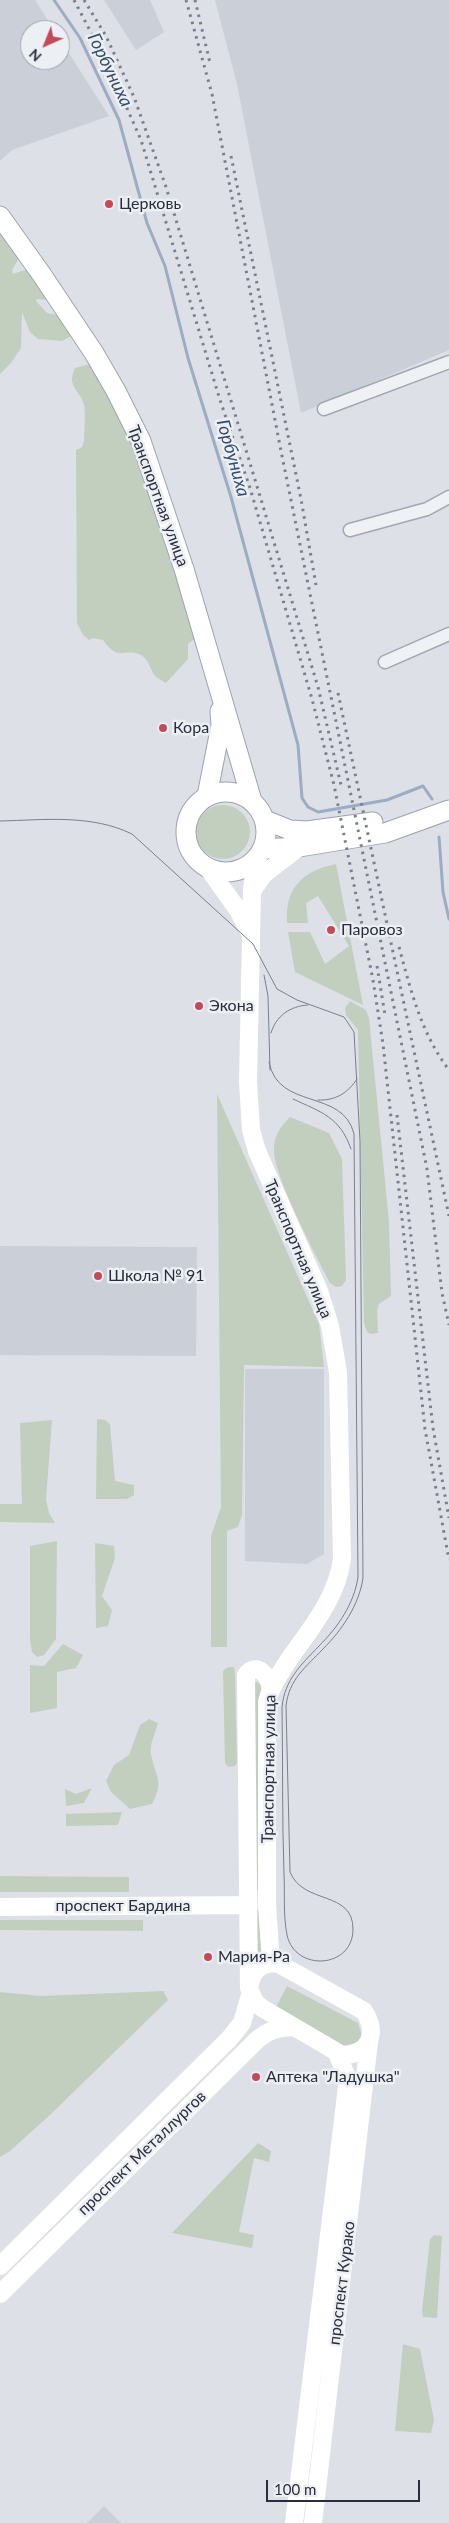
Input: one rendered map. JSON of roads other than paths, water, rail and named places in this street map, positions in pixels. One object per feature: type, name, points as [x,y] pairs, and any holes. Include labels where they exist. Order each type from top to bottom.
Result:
[{"type":"main road","name":"Транспортная улица","points":[[0,216],[94,353],[116,391],[141,441],[184,569],[219,690]]},
{"type":"main road","points":[[208,868],[220,872],[234,872],[246,867],[260,854],[266,839],[264,820],[252,801],[219,690]]},
{"type":"main road","points":[[219,690],[221,725],[207,796],[192,811],[187,822],[186,835],[193,855],[208,868],[238,910],[252,936]]},
{"type":"main road","points":[[229,724],[268,801],[290,830]]},
{"type":"main road","points":[[207,796],[230,792],[252,801]]},
{"type":"main road","points":[[260,854],[385,833],[449,810]]},
{"type":"main road","points":[[264,820],[290,830],[307,831],[382,821],[412,823]]},
{"type":"main road","points":[[252,890],[264,874],[299,847]]},
{"type":"main road","name":"Транспортная улица","points":[[260,854],[252,890],[248,1082],[252,1136],[325,1308],[338,1372],[342,1559],[335,1587],[318,1618],[270,1688],[267,1702],[267,1905],[271,1963]]},
{"type":"main road","name":"Транспортная улица","points":[[249,1991],[244,1682],[318,1618]]},
{"type":"main road","points":[[255,1671],[267,1674],[270,1688]]},
{"type":"main road","name":"проспект Бардина","points":[[0,1907],[247,1905],[255,1899],[267,1905]]},
{"type":"main road","points":[[271,1963],[256,1968],[250,1977],[249,1991],[262,2008],[337,2053],[351,2055],[361,2051],[369,2042]]},
{"type":"main road","name":"проспект Курако","points":[[271,1963],[279,1964],[364,2011],[370,2020],[372,2030],[369,2042],[313,2523]]},
{"type":"main road","name":"проспект Металлургов","points":[[0,2266],[229,2039],[242,2023],[249,1991]]},
{"type":"main road","name":"проспект Металлургов","points":[[0,2294],[258,2039],[273,2029],[292,2027]]},
{"type":"main road","name":"проспект Курако","points":[[294,2523],[347,2087],[346,2075],[337,2053]]},
{"type":"street","points":[[324,409],[449,362]]},
{"type":"street","points":[[350,530],[427,509],[449,497]]},
{"type":"street","points":[[385,662],[449,634]]},
{"type":"waterway","name":"Горбуниха","points":[[54,0],[80,38],[119,120],[147,223],[165,266],[188,358],[231,497],[298,745],[302,798],[308,807],[318,812],[387,800],[423,786],[432,799]]},
{"type":"waterway","name":"Горбуниха","points":[[439,837],[443,892],[449,919]]},
{"type":"tram line","points":[[0,821],[50,819],[84,821],[100,823],[132,834],[253,944],[277,989],[297,1000],[344,1017],[354,1032],[360,1141],[363,1578],[358,1598],[349,1616],[337,1634],[299,1674],[291,1688],[286,1706],[290,1872],[296,1882],[305,1889],[345,1908],[351,1917],[353,1929],[350,1942],[344,1952],[334,1958],[323,1961],[311,1960],[301,1955],[292,1947],[287,1935],[283,1832],[282,1707],[290,1680],[333,1631],[344,1615],[353,1596],[358,1577],[354,1134],[348,1120],[337,1110],[297,1094],[285,1087],[275,1077],[269,1062]]},
{"type":"tram line","points":[[264,975],[268,996],[270,1070]]},
{"type":"tram line","points":[[271,1033],[276,1022],[285,1013],[295,1007],[308,1005]]},
{"type":"tram line","points":[[318,1100],[330,1099],[340,1095],[350,1088],[357,1079]]},
{"type":"tram line","points":[[293,1099],[321,1112],[335,1123],[346,1138],[351,1149]]},
{"type":"railway","points":[[74,0],[107,63],[141,140],[220,400],[250,488],[312,699],[334,785],[373,980],[383,1044],[425,1429],[449,1560]]},
{"type":"railway","points":[[84,0],[106,36],[134,97],[166,187],[318,687],[341,785]]},
{"type":"railway","points":[[186,0],[212,94],[281,451],[427,1169],[442,1293],[449,1325]]},
{"type":"railway","points":[[195,0],[210,63]]},
{"type":"railway","points":[[231,156],[301,499],[316,585]]},
{"type":"railway","points":[[338,693],[449,1216]]},
{"type":"railway","points":[[399,947],[424,1026],[439,1056],[449,1070]]},
{"type":"railway","points":[[377,966],[385,1015]]},
{"type":"railway","points":[[397,1115],[433,1428],[449,1518]]},
{"type":"place","name":"Церковь","points":[[109,204]]},
{"type":"place","name":"Кора","points":[[163,728]]},
{"type":"place","name":"Паровоз","points":[[331,930]]},
{"type":"place","name":"Экона","points":[[199,1006]]},
{"type":"place","name":"Школа № 91","points":[[98,1276]]},
{"type":"place","name":"Мария-Ра","points":[[208,1957]]},
{"type":"place","name":"Аптека \"Ладушка\"","points":[[256,2077]]}]
